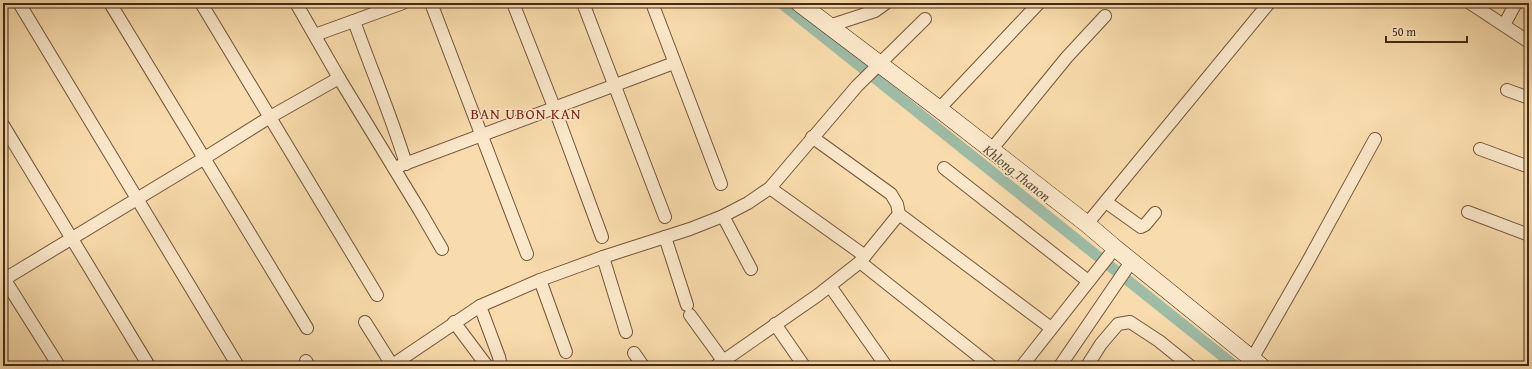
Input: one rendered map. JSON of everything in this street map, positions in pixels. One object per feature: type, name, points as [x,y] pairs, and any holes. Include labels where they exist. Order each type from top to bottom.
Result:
[{"type":"street","points":[[19,3],[238,366]]},
{"type":"street","points":[[110,3],[307,328]]},
{"type":"street","points":[[201,3],[377,295]]},
{"type":"street","points":[[296,3],[339,78],[442,249]]},
{"type":"street","points":[[315,35],[403,3]]},
{"type":"street","points":[[431,3],[527,254]]},
{"type":"street","points":[[513,3],[554,107],[602,238]]},
{"type":"street","points":[[583,3],[665,217]]},
{"type":"street","points":[[652,3],[722,184]]},
{"type":"street","points":[[799,3],[830,26],[876,67],[939,109],[1087,224],[1112,251],[1131,262],[1256,362],[1307,263],[1375,139]]},
{"type":"street","points":[[830,26],[875,11],[886,3]]},
{"type":"street","points":[[939,109],[1039,3]]},
{"type":"street","points":[[1087,224],[1269,3]]},
{"type":"street","points":[[1470,3],[1529,42]]},
{"type":"street","points":[[1504,25],[1516,3]]},
{"type":"street","points":[[991,150],[1067,57],[1105,16]]},
{"type":"street","points":[[365,322],[398,364],[454,322],[480,306],[540,280],[603,257],[665,238],[723,216],[748,203],[770,188],[857,86],[925,19]]},
{"type":"street","points":[[354,21],[396,132],[406,164]]},
{"type":"street","points":[[394,168],[674,62]]},
{"type":"street","points":[[59,366],[4,279],[204,159],[270,117],[339,78]]},
{"type":"street","points":[[1507,90],[1529,98]]},
{"type":"street","points":[[3,125],[149,366]]},
{"type":"street","points":[[812,137],[891,194],[897,204],[899,214],[1051,328]]},
{"type":"street","points":[[1480,149],[1529,167]]},
{"type":"street","points":[[944,168],[1090,279]]},
{"type":"street","points":[[770,188],[862,259],[991,366]]},
{"type":"street","points":[[1106,202],[1141,227],[1145,225],[1155,213]]},
{"type":"street","points":[[1468,212],[1529,235]]},
{"type":"street","points":[[665,238],[689,310],[722,364],[775,324],[830,286],[862,259],[899,214]]},
{"type":"street","points":[[723,216],[751,269]]},
{"type":"street","points":[[1022,366],[1112,251]]},
{"type":"street","points":[[603,257],[626,332]]},
{"type":"street","points":[[1060,366],[1131,262]]},
{"type":"street","points":[[540,280],[566,352]]},
{"type":"street","points":[[830,286],[886,366]]},
{"type":"street","points":[[480,306],[501,366]]},
{"type":"street","points":[[454,322],[487,366]]},
{"type":"street","points":[[1087,366],[1101,344],[1118,324],[1130,322],[1159,341],[1190,366]]},
{"type":"street","points":[[775,324],[804,366]]},
{"type":"street","points":[[634,354],[643,366]]},
{"type":"waterway","name":"Khlong Thanon","points":[[781,3],[1235,366]]},
{"type":"district","name":"BAN UBON KAN","points":[[526,113]]}]
